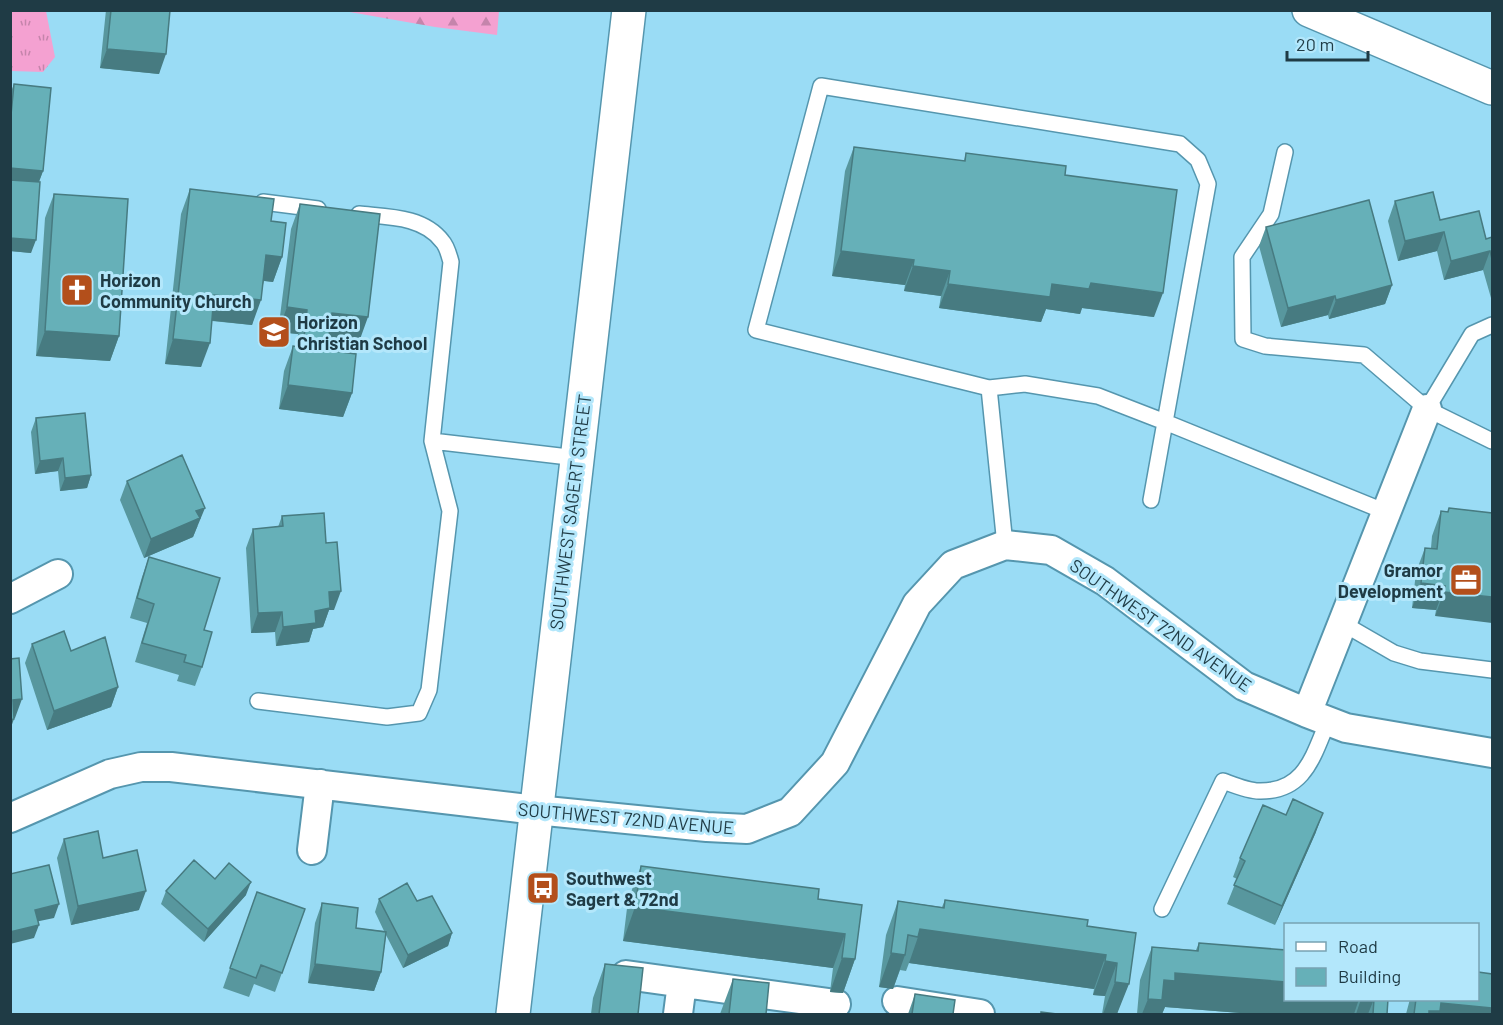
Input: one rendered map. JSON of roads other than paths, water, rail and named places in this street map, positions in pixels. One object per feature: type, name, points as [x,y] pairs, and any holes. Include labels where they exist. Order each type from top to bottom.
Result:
[{"type":"main road","name":"SOUTHWEST SAGERT STREET","points":[[513,1014],[629,10]]},
{"type":"main road","points":[[1309,10],[1492,88]]},
{"type":"street","points":[[1318,717],[1342,623],[1427,409]]},
{"type":"street","name":"SOUTHWEST 72ND AVENUE","points":[[10,818],[110,774],[141,767],[171,767],[536,810],[747,829],[790,812],[835,763],[916,604],[953,565],[1005,545],[1051,550],[1105,581],[1244,686],[1346,728],[1492,753]]},
{"type":"street","points":[[10,599],[58,574]]},
{"type":"street","points":[[312,850],[320,784]]},
{"type":"street","points":[[626,975],[836,1004]]},
{"type":"street","points":[[678,1014],[682,983]]},
{"type":"street","points":[[897,1001],[980,1014]]},
{"type":"lane","points":[[1151,500],[1165,422],[1208,184],[1198,160],[1180,144],[821,86],[756,330],[989,388],[1024,384],[1098,396],[1165,422],[1386,512]]},
{"type":"lane","points":[[1285,152],[1271,214],[1242,257],[1243,339],[1265,346],[1364,355],[1427,409],[1492,441]]},
{"type":"lane","points":[[258,701],[387,717],[419,713],[429,690],[450,511],[432,441],[451,262],[443,242],[427,226],[404,219],[263,202]]},
{"type":"lane","points":[[1427,409],[1472,334],[1492,325]]},
{"type":"lane","points":[[989,388],[1005,545]]},
{"type":"lane","points":[[432,441],[577,458]]},
{"type":"lane","points":[[1342,623],[1394,653],[1412,659],[1492,670]]},
{"type":"lane","points":[[1162,909],[1223,782],[1258,791],[1284,788],[1307,769],[1318,717]]},
{"type":"place","name":"Horizon Community Church","points":[[77,290]]},
{"type":"place","name":"Horizon Christian School","points":[[274,332]]},
{"type":"place","name":"Gramor Development","points":[[1466,580]]},
{"type":"place","name":"Southwest Sagert & 72nd","points":[[543,888]]}]
